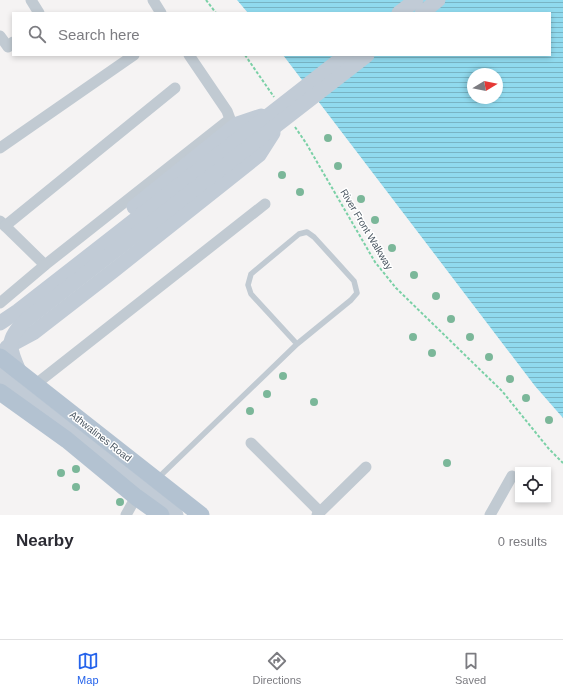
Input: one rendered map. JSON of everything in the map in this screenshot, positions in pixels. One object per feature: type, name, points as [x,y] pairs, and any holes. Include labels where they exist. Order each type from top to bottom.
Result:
[{"type":"main road","points":[[401,12],[416,0]]},
{"type":"main road","points":[[423,12],[438,0]]},
{"type":"main road","points":[[19,371],[11,354],[10,346],[16,330],[21,325],[279,115],[345,56]]},
{"type":"main road","points":[[0,323],[25,306],[279,115],[366,56]]},
{"type":"main road","points":[[0,328],[6,316],[38,285],[238,124],[279,115]]},
{"type":"main road","points":[[0,349],[13,345],[32,333],[114,271],[259,156],[279,115]]},
{"type":"main road","name":"Athwalines Road","points":[[0,357],[200,515]]},
{"type":"main road","points":[[0,371],[13,387],[176,515]]},
{"type":"main road","points":[[0,392],[66,440],[136,497],[161,515]]},
{"type":"main road","points":[[95,463],[111,444]]},
{"type":"street","points":[[31,0],[38,12]]},
{"type":"street","points":[[152,0],[160,12]]},
{"type":"street","points":[[0,36],[8,47],[12,43]]},
{"type":"street","points":[[0,148],[133,56]]},
{"type":"street","points":[[0,303],[44,265],[230,119],[227,111],[190,56]]},
{"type":"street","points":[[44,265],[3,223],[175,88]]},
{"type":"street","points":[[36,384],[265,204]]},
{"type":"street","points":[[250,443],[318,514],[366,467]]},
{"type":"street","points":[[490,515],[512,476]]},
{"type":"street","points":[[126,515],[136,497]]},
{"type":"lane","points":[[157,480],[297,344],[351,300],[357,293],[354,281],[314,237],[307,232],[299,234],[251,274],[248,285],[251,294],[297,344]]},
{"type":"path","points":[[206,0],[215,12]]},
{"type":"path","name":"River Front Walkway","points":[[246,56],[279,115],[306,143],[375,262],[385,276],[502,391],[549,449],[563,463]]},
{"type":"water","points":[[237,0],[563,0],[563,418],[535,386],[284,56],[551,56],[551,12],[247,12]]}]
